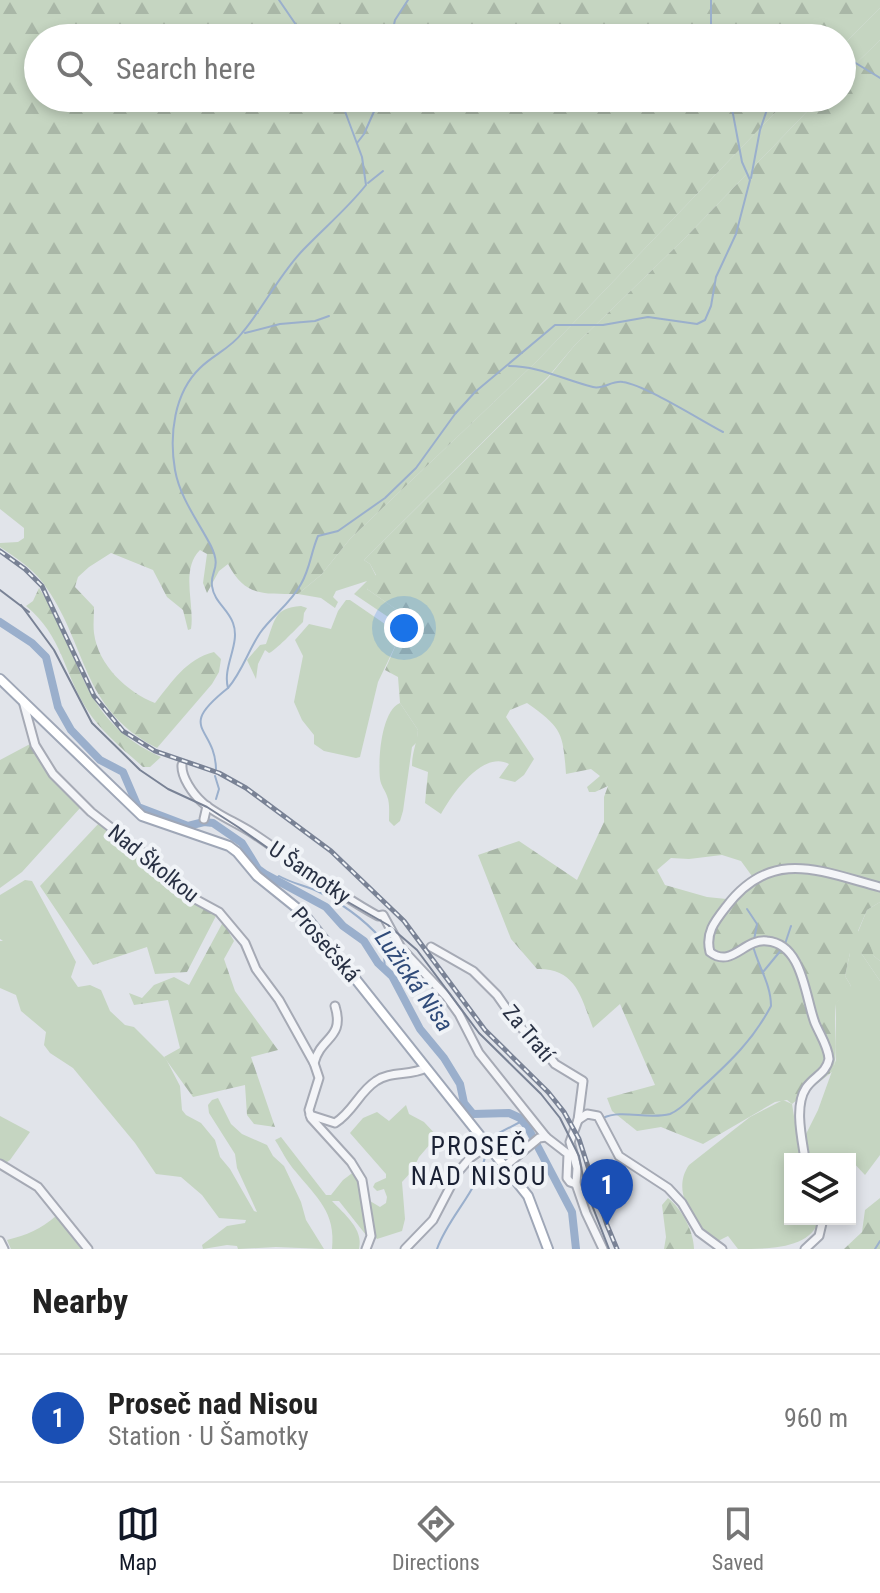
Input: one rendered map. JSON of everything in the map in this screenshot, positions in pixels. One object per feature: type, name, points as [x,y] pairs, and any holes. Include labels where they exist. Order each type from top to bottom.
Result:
[{"type":"main road","name":"Prosečská","points":[[0,679],[142,816],[237,852],[257,876],[309,919],[532,1203],[548,1249]]},
{"type":"street","name":"Nad Školkou","points":[[23,701],[35,745],[53,774],[91,812],[160,866],[184,893],[227,919],[245,943],[256,969],[279,1000],[314,1063]]},
{"type":"street","points":[[182,765],[182,774],[207,806],[204,819]]},
{"type":"street","name":"U Šamotky","points":[[207,806],[253,833],[345,898],[378,916],[383,915],[401,948],[446,996],[479,1053],[543,1137],[568,1154],[567,1178],[576,1184]]},
{"type":"street","points":[[804,1153],[800,1102],[806,1088],[825,1070],[829,1059],[803,980],[792,956],[779,944],[758,941],[727,958],[717,958],[710,952],[707,942],[709,934],[743,887],[779,870],[808,868],[880,887]]},
{"type":"street","name":"Za Tratí","points":[[431,947],[473,971],[555,1064],[582,1080],[578,1120]]},
{"type":"street","points":[[309,1114],[318,1085],[314,1063],[320,1049],[337,1030],[339,1019],[335,1006]]},
{"type":"street","points":[[309,1114],[335,1123],[348,1115],[376,1081],[426,1068]]},
{"type":"street","points":[[309,1114],[362,1180],[371,1236],[366,1249]]},
{"type":"street","points":[[578,1120],[587,1114],[598,1116],[619,1156],[668,1188],[682,1203],[699,1232],[722,1249]]},
{"type":"street","name":"U Šamotky","points":[[578,1120],[569,1138],[577,1168],[576,1184],[603,1249]]},
{"type":"street","points":[[504,1167],[543,1137]]},
{"type":"street","points":[[405,1249],[433,1220],[458,1172],[470,1158],[487,1146]]},
{"type":"street","points":[[0,1164],[38,1187],[88,1249]]},
{"type":"street","points":[[805,1249],[819,1236],[822,1225]]},
{"type":"street","points":[[0,1241],[4,1249]]},
{"type":"green space","points":[[0,0],[880,0],[880,8],[856,32],[856,24],[24,24],[24,112],[776,112],[537,361],[350,539],[321,575],[298,594],[266,593],[249,588],[228,564],[219,571],[207,593],[203,583],[207,554],[200,550],[194,558],[189,577],[192,619],[191,629],[188,630],[183,610],[167,597],[153,570],[111,553],[78,577],[75,587],[94,607],[94,633],[101,656],[116,676],[134,692],[155,703],[180,672],[195,660],[214,652],[221,659],[219,672],[212,684],[157,748],[132,732],[113,714],[99,694],[58,606],[43,583],[28,567],[0,547],[0,543],[18,542],[24,538],[24,528],[0,509]]},
{"type":"green space","points":[[880,8],[880,40],[856,63],[856,32]]},
{"type":"green space","points":[[880,40],[880,902],[867,910],[858,931],[867,937],[874,956],[880,961],[880,981],[861,953],[850,953],[845,976],[851,986],[848,994],[836,1004],[833,1071],[792,1104],[787,1100],[775,1102],[703,1144],[661,1127],[637,1131],[612,1111],[607,1098],[655,1085],[620,1004],[593,1028],[580,995],[569,979],[561,973],[537,969],[511,939],[478,855],[519,841],[577,880],[604,822],[604,797],[608,786],[589,792],[587,787],[600,776],[591,769],[566,774],[564,749],[558,732],[527,703],[510,710],[506,717],[534,759],[524,775],[515,782],[499,778],[509,764],[499,761],[489,763],[470,776],[441,814],[425,803],[428,772],[412,766],[418,730],[400,703],[398,677],[385,670],[398,640],[410,625],[397,610],[367,589],[369,581],[376,575],[364,560],[807,112],[856,112],[856,63]],"holes":[[[722,855],[741,861],[757,883],[736,900],[707,897],[665,885],[657,870],[671,858]]]},
{"type":"green space","points":[[776,112],[807,112],[364,560],[376,576],[367,589],[397,610],[410,625],[400,625],[354,594],[367,581],[336,591],[333,597],[338,602],[335,608],[321,598],[298,594],[321,575],[350,539],[537,361]]},
{"type":"green space","points":[[39,588],[98,704],[113,724],[134,742],[161,757],[150,767],[143,767],[120,746],[86,708],[48,630],[26,606],[33,601]]},
{"type":"green space","points":[[346,600],[398,633],[398,640],[378,682],[360,757],[356,758],[324,751],[314,744],[314,735],[302,720],[294,702],[303,656],[295,640],[309,624],[331,629]]},
{"type":"green space","points":[[301,606],[307,608],[303,622],[272,651],[269,653],[265,650],[258,664],[256,679],[247,660],[260,645],[266,644],[280,613]]},
{"type":"green space","points":[[400,703],[418,730],[417,742],[412,747],[403,811],[400,821],[394,826],[389,821],[389,802],[381,781],[380,760],[385,726]]},
{"type":"green space","points":[[30,744],[56,782],[81,807],[22,872],[0,888],[0,760]]},
{"type":"green space","points":[[100,822],[158,869],[185,898],[217,914],[187,972],[155,974],[147,947],[93,965],[40,886]]},
{"type":"green space","points":[[25,880],[32,881],[76,962],[71,977],[78,987],[90,985],[101,990],[110,1011],[125,1025],[134,1027],[166,1059],[180,1086],[182,1110],[201,1123],[215,1140],[220,1157],[254,1211],[257,1212],[237,1168],[235,1154],[209,1113],[208,1105],[212,1100],[218,1098],[231,1124],[242,1134],[267,1145],[284,1166],[306,1220],[324,1249],[238,1249],[237,1246],[227,1245],[203,1249],[202,1245],[227,1226],[245,1223],[246,1220],[219,1218],[202,1195],[181,1177],[156,1174],[135,1143],[73,1068],[50,1053],[44,1045],[46,1032],[21,1011],[16,995],[0,988],[0,941],[3,941],[0,939],[0,895]]},
{"type":"green space","points":[[880,902],[880,961],[858,932],[867,910]]},
{"type":"green space","points":[[223,922],[234,941],[224,959],[235,991],[278,1050],[251,1057],[275,1127],[254,1124],[247,1115],[245,1085],[193,1097],[164,1057],[180,1048],[168,1000],[134,1005],[129,993],[142,998],[154,985],[174,977],[189,985]]},
{"type":"green space","points":[[850,953],[861,953],[880,981],[880,1155],[865,1175],[856,1165],[856,1153],[808,1153],[806,1134],[836,1060],[836,1003],[851,986],[845,976]]},
{"type":"green space","points":[[783,1100],[792,1104],[800,1153],[784,1153],[784,1225],[817,1225],[798,1242],[738,1249],[728,1236],[716,1242],[700,1227],[684,1197],[682,1186],[689,1165],[750,1117]]},
{"type":"green space","points":[[406,1105],[409,1114],[424,1122],[437,1136],[402,1182],[405,1219],[402,1231],[377,1239],[373,1235],[370,1201],[380,1207],[386,1203],[384,1189],[377,1191],[373,1187],[386,1178],[386,1174],[350,1133],[363,1118],[377,1112],[389,1121]]},
{"type":"green space","points":[[0,1116],[30,1132],[4,1164],[0,1162]]},
{"type":"green space","points":[[281,1137],[326,1195],[331,1195],[355,1171],[360,1180],[369,1234],[366,1235],[339,1201],[332,1201],[356,1228],[359,1249],[332,1249],[328,1215],[275,1140]]},
{"type":"green space","points":[[668,1198],[686,1221],[694,1249],[664,1249],[666,1237],[662,1205]]},
{"type":"green space","points":[[880,1198],[880,1249],[844,1249],[862,1232],[865,1210]]},
{"type":"green space","points":[[56,1216],[81,1249],[11,1249],[7,1240],[33,1231]]},
{"type":"waterway","points":[[279,0],[295,24]]},
{"type":"waterway","points":[[394,24],[408,0]]},
{"type":"waterway","points":[[711,0],[711,24]]},
{"type":"waterway","points":[[856,63],[880,78]]},
{"type":"waterway","points":[[216,769],[201,720],[212,702],[228,688],[227,672],[235,631],[231,618],[213,592],[216,565],[211,546],[177,480],[173,429],[179,402],[191,378],[238,338],[294,260],[366,185],[362,157],[345,112]]},
{"type":"waterway","points":[[357,143],[374,112]]},
{"type":"waterway","points":[[228,688],[260,633],[301,584],[318,536],[338,531],[385,498],[416,468],[475,392],[555,325],[603,325],[648,317],[697,324],[705,320],[716,277],[736,234],[750,180],[742,162],[733,112]]},
{"type":"waterway","points":[[751,178],[766,112]]},
{"type":"waterway","points":[[368,183],[383,171]]},
{"type":"waterway","points":[[245,333],[329,316]]},
{"type":"waterway","points":[[509,366],[541,371],[597,388],[619,382],[633,385],[723,432]]},
{"type":"waterway","name":"Lužická Nisa","points":[[0,622],[32,643],[46,657],[58,707],[71,730],[100,760],[123,772],[138,807],[188,826],[213,823],[242,843],[258,869],[326,907],[343,926],[364,941],[378,963],[392,976],[420,1029],[444,1058],[460,1084],[464,1103],[473,1114],[509,1113],[527,1126],[572,1212],[576,1249]]},
{"type":"waterway","points":[[215,776],[219,789],[216,799]]},
{"type":"waterway","points":[[275,880],[279,876],[316,891],[358,917],[388,947],[384,956],[385,969]]},
{"type":"waterway","points":[[747,909],[757,924],[754,940]]},
{"type":"waterway","points":[[785,944],[791,926]]},
{"type":"waterway","points":[[603,1118],[618,1114],[662,1116],[674,1112],[746,1043],[771,1006],[769,990],[753,946]]},
{"type":"waterway","points":[[763,972],[782,949]]},
{"type":"waterway","points":[[491,1142],[497,1134],[522,1121]]},
{"type":"waterway","points":[[437,1249],[478,1178],[486,1151]]},
{"type":"waterway","points":[[875,1249],[880,1241]]},
{"type":"tram line","points":[[0,590],[29,612]]},
{"type":"tram line","points":[[21,605],[54,650],[92,723],[140,770],[238,827],[327,890],[388,925],[417,950],[479,1033],[541,1094],[560,1118],[579,1156],[585,1187],[609,1249]]},
{"type":"railway","points":[[0,551],[42,586],[94,696],[123,731],[155,751],[219,773],[246,788],[331,851],[404,921],[485,1030],[564,1112],[579,1139],[617,1249]]},
{"type":"place","name":"Proseč nad Nisou","points":[[607,1225]]},
{"type":"district","name":"PROSEČ NAD NISOU","points":[[479,1161]]}]
